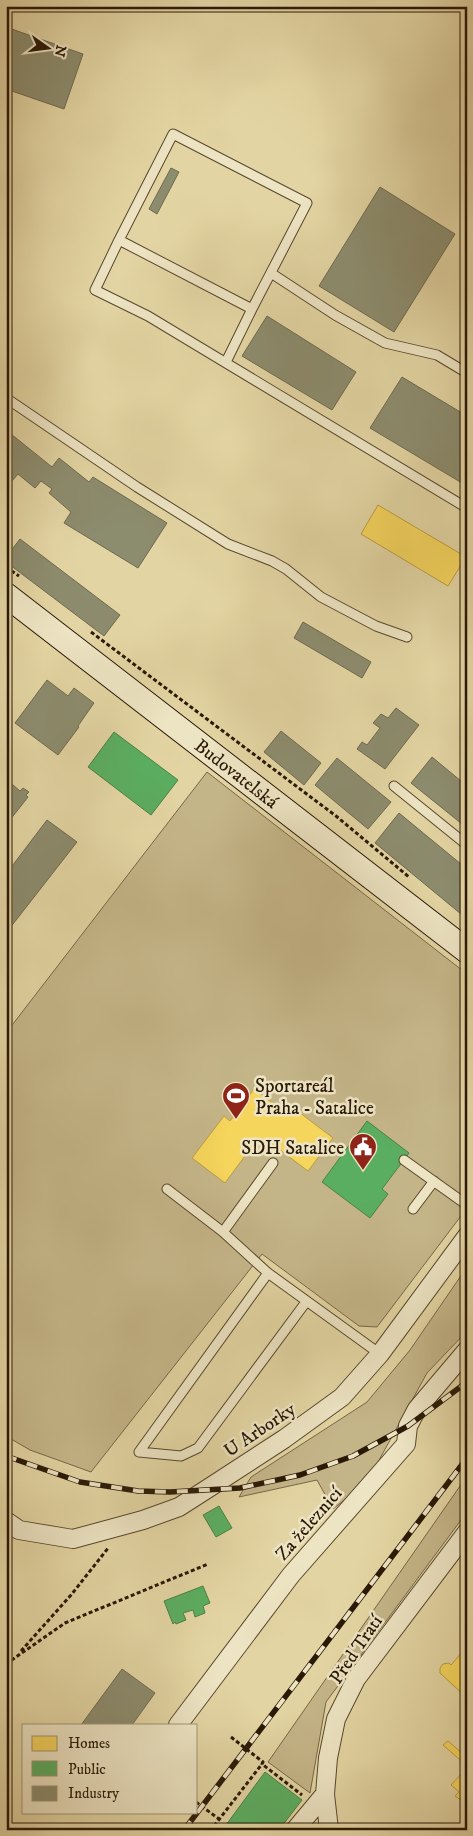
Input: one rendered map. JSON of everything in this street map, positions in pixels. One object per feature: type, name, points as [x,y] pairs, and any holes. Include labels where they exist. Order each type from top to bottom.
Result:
[{"type":"street","name":"Budovatelská","points":[[14,587],[467,951]]},
{"type":"street","name":"U Arborky","points":[[6,1521],[18,1530],[73,1539],[179,1506],[284,1439],[342,1397],[380,1354],[467,1236]]},
{"type":"street","name":"Za železnicí","points":[[179,1724],[291,1574],[406,1444],[408,1426],[417,1409],[467,1350]]},
{"type":"street","name":"Před Tratí","points":[[329,1830],[320,1800],[336,1719],[356,1679],[467,1532]]},
{"type":"street","points":[[295,1830],[320,1800]]},
{"type":"lane","points":[[226,362],[307,203],[173,134],[95,290],[148,316],[467,508]]},
{"type":"lane","points":[[119,240],[252,308]]},
{"type":"lane","points":[[271,273],[335,315],[385,343],[437,355],[467,373]]},
{"type":"lane","points":[[6,398],[137,487],[228,544],[286,568],[321,597],[376,626],[407,637]]},
{"type":"lane","points":[[394,786],[467,845]]},
{"type":"lane","points":[[404,1160],[467,1205]]},
{"type":"lane","points":[[223,1232],[273,1163]]},
{"type":"lane","points":[[413,1209],[434,1181]]},
{"type":"lane","points":[[167,1189],[223,1232],[268,1273],[380,1354]]},
{"type":"lane","points":[[268,1273],[139,1452],[181,1456],[198,1448],[306,1302]]},
{"type":"path","points":[[6,567],[14,587]]},
{"type":"path","points":[[90,630],[336,816],[413,880]]},
{"type":"path","points":[[18,1655],[71,1595],[128,1523]]},
{"type":"path","points":[[6,1664],[65,1623],[208,1564]]},
{"type":"path","points":[[231,1737],[263,1762],[262,1764],[320,1800]]},
{"type":"path","points":[[219,1830],[214,1826],[262,1764]]},
{"type":"path","points":[[198,1803],[219,1819]]},
{"type":"shaded area","name":"Sportareál Praha - Satalice","points":[[207,772],[467,974],[467,1208],[377,1327],[359,1326],[262,1254],[91,1472],[30,1450],[6,1436],[6,1033]]},
{"type":"shaded area","points":[[467,1267],[467,1331],[427,1373],[367,1482],[333,1509],[317,1480],[239,1497],[251,1477],[367,1402],[410,1350]]},
{"type":"shaded area","points":[[467,1476],[467,1512],[326,1702],[310,1793],[268,1762]]},
{"type":"building: Homes","points":[[378,505],[466,557],[448,586],[361,534]]},
{"type":"building: Homes","name":"Sportareál Praha - Satalice","points":[[254,1089],[286,1113],[291,1106],[333,1138],[308,1171],[267,1140],[262,1147],[256,1141],[225,1183],[192,1158],[224,1116],[230,1121]]},
{"type":"building: Homes","points":[[464,1650],[467,1653],[467,1698],[440,1673],[440,1668],[443,1664],[449,1663],[451,1665]]},
{"type":"building: Homes","points":[[448,1741],[464,1755],[462,1756],[467,1760],[467,1766],[443,1745]]},
{"type":"building: Homes","points":[[467,1768],[467,1799],[464,1797],[461,1800],[455,1796],[459,1792],[451,1785]]},
{"type":"building: Public","points":[[114,732],[178,780],[151,815],[88,767]]},
{"type":"building: Public","name":"SDH Satalice","points":[[367,1121],[409,1153],[382,1189],[388,1194],[370,1218],[322,1182]]},
{"type":"building: Public","points":[[219,1506],[232,1528],[216,1537],[203,1515]]},
{"type":"building: Public","points":[[203,1586],[210,1603],[203,1606],[205,1613],[195,1617],[193,1610],[183,1613],[186,1620],[173,1624],[164,1601]]},
{"type":"building: Public","points":[[265,1772],[302,1800],[282,1826],[285,1828],[284,1830],[223,1829]]},
{"type":"building: Industry","points":[[6,27],[83,54],[64,109],[6,89]]},
{"type":"building: Industry","points":[[171,168],[179,172],[157,214],[149,209]]},
{"type":"building: Industry","points":[[380,187],[455,234],[394,332],[319,286]]},
{"type":"building: Industry","points":[[267,316],[356,372],[332,410],[242,356]]},
{"type":"building: Industry","points":[[402,377],[467,416],[467,486],[370,428]]},
{"type":"building: Industry","points":[[6,430],[52,467],[59,458],[89,482],[93,477],[167,523],[138,568],[64,523],[71,512],[49,493],[52,489],[41,481],[35,488],[18,474],[6,488]]},
{"type":"building: Industry","points":[[20,539],[120,615],[104,636],[6,562],[6,557]]},
{"type":"building: Industry","points":[[303,622],[371,662],[362,678],[294,638]]},
{"type":"building: Industry","points":[[47,680],[68,696],[74,688],[94,703],[58,755],[15,723]]},
{"type":"building: Industry","points":[[396,708],[419,725],[385,769],[357,749],[362,742],[367,745],[380,728],[373,723],[381,714],[388,718]]},
{"type":"building: Industry","points":[[281,731],[321,763],[304,785],[264,752]]},
{"type":"building: Industry","points":[[432,757],[467,786],[467,828],[411,783]]},
{"type":"building: Industry","points":[[337,758],[391,802],[368,829],[315,785]]},
{"type":"building: Industry","points":[[6,779],[20,791],[23,788],[29,792],[26,795],[28,797],[6,825]]},
{"type":"building: Industry","points":[[399,813],[467,869],[467,919],[375,843]]},
{"type":"building: Industry","points":[[47,820],[77,842],[6,933],[6,874]]},
{"type":"building: Industry","points":[[122,1669],[155,1693],[133,1724],[82,1724]]},
{"type":"railway","points":[[6,1456],[80,1482],[138,1491],[170,1492],[240,1488],[300,1475],[353,1456],[408,1426],[467,1382]]},
{"type":"railway","points":[[198,1812],[467,1458]]},
{"type":"railway","points":[[184,1830],[196,1814]]},
{"type":"place","name":"Sportareál Praha - Satalice","points":[[236,1120]]},
{"type":"place","name":"SDH Satalice","points":[[363,1171]]}]
